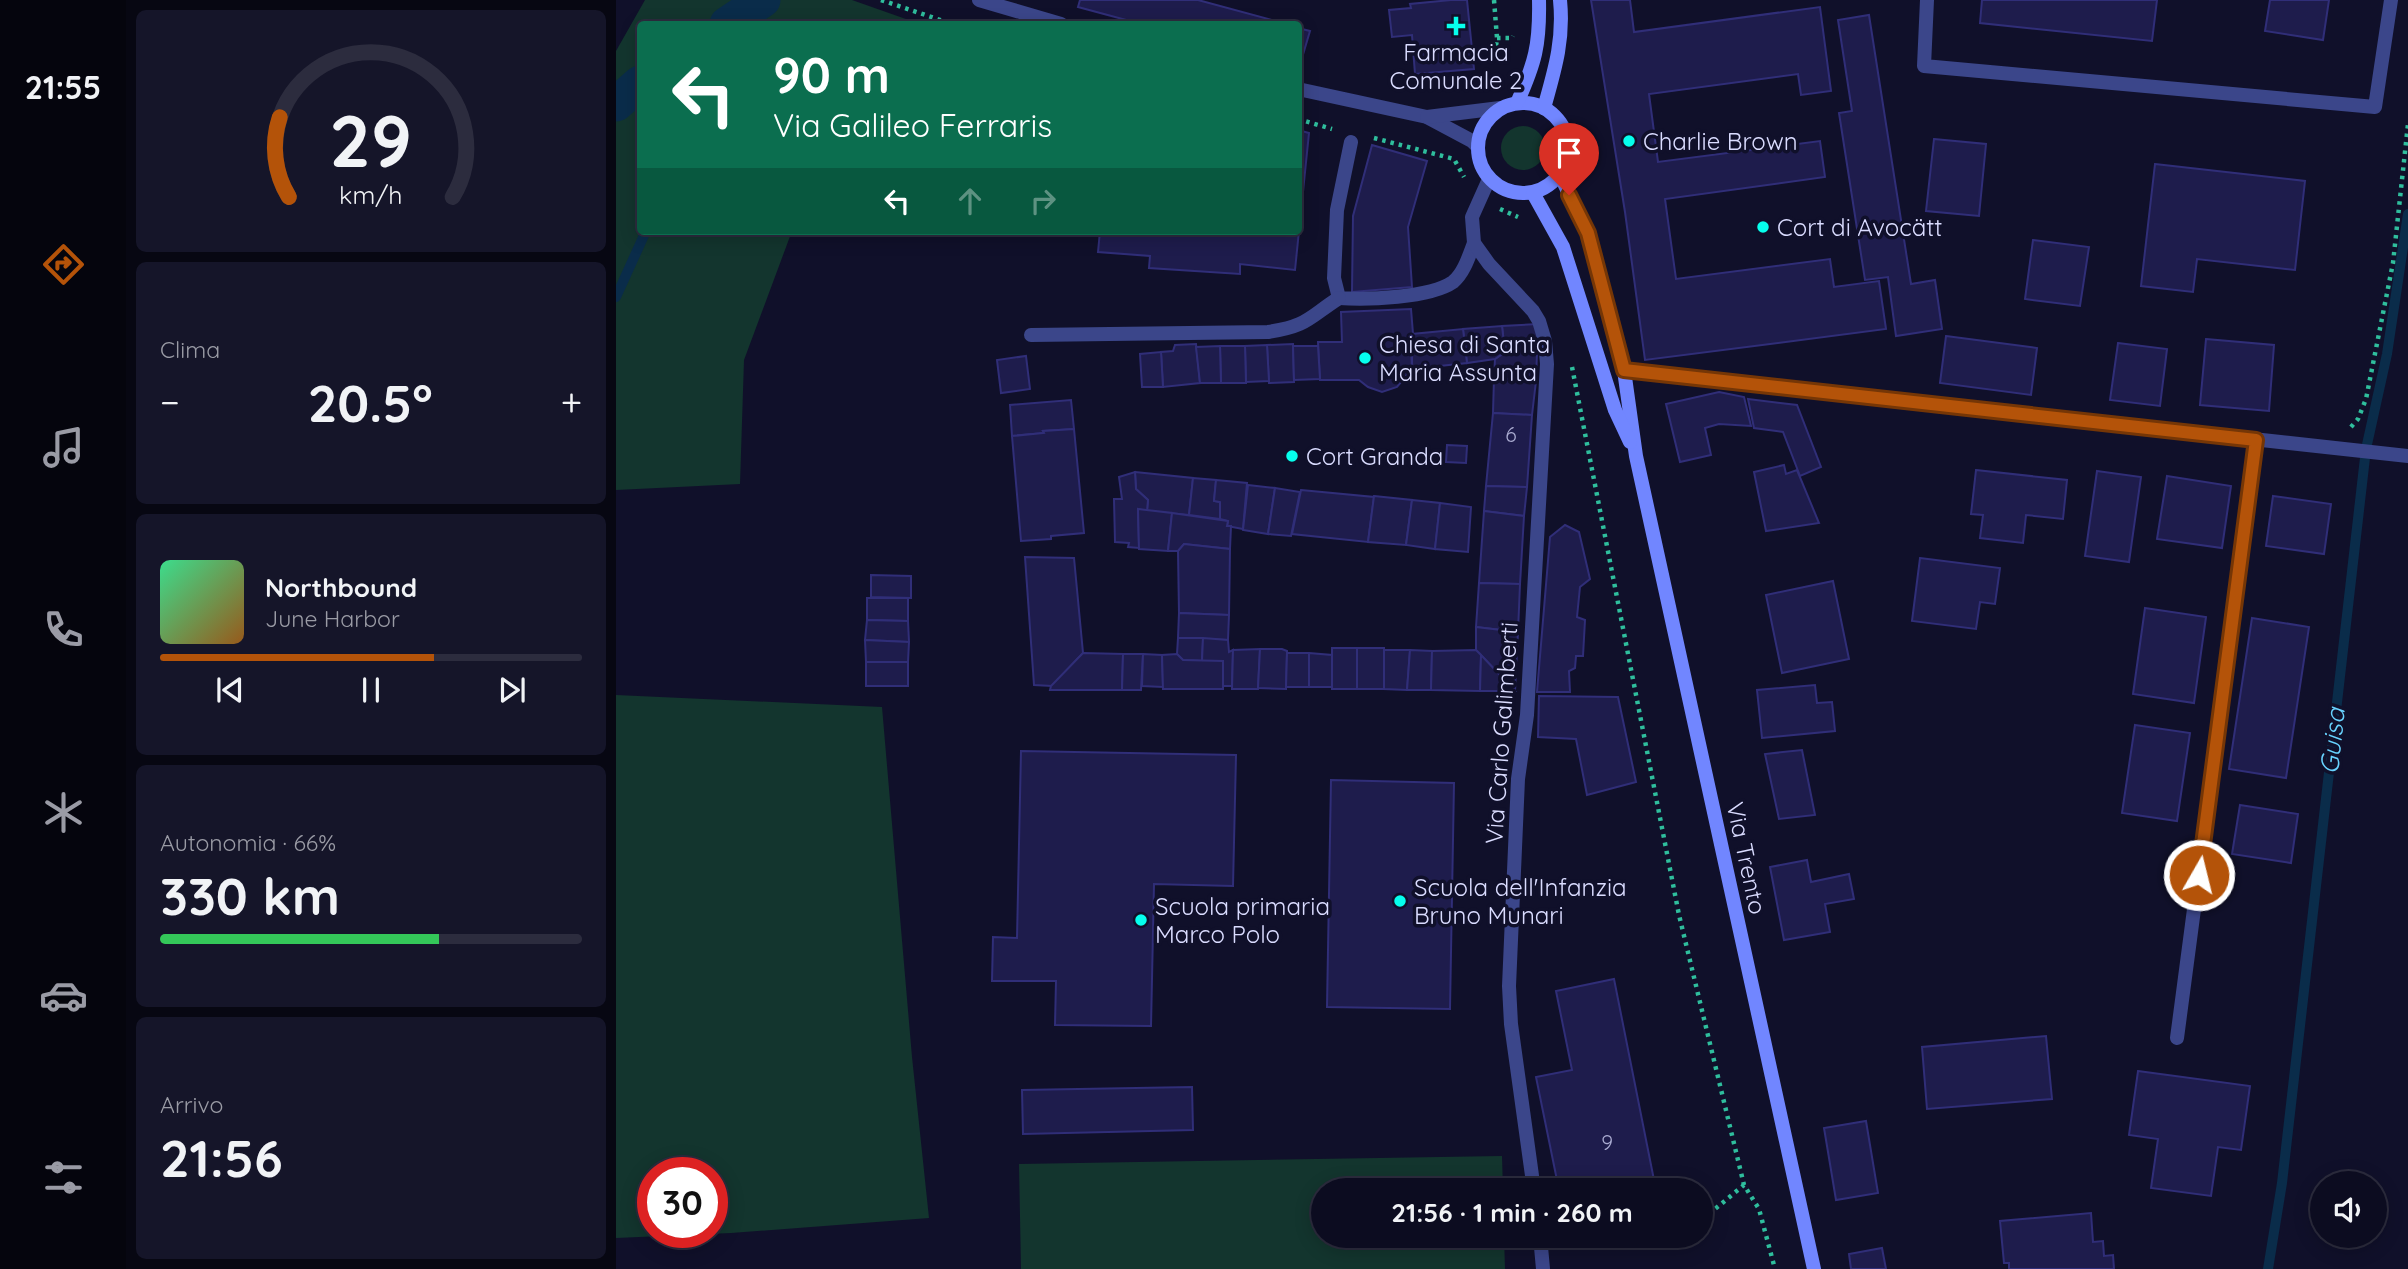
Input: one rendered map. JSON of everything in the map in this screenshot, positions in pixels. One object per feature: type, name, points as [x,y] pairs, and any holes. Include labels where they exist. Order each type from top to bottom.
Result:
[{"type":"street","points":[[979,0],[1051,21]]},
{"type":"street","points":[[1517,103],[1533,69],[1538,49],[1539,0]]},
{"type":"street","points":[[1544,108],[1560,51],[1560,0]]},
{"type":"street","points":[[1927,0],[1924,66],[2375,107],[2390,0]]},
{"type":"street","points":[[1302,90],[1427,117],[1477,146]]},
{"type":"street","points":[[1427,117],[1500,108],[1517,103],[1531,103],[1544,108],[1559,120],[1567,138],[1568,158],[1560,175],[1548,187],[1534,193],[1517,194],[1502,189],[1489,179],[1480,164],[1477,146],[1480,131],[1488,118],[1500,108]]},
{"type":"street","points":[[1339,298],[1334,278],[1336,210],[1351,142]]},
{"type":"street","points":[[1560,175],[1588,233],[1624,370],[1636,456]]},
{"type":"street","points":[[1031,335],[1268,332],[1294,328],[1310,320],[1339,298],[1426,293],[1453,282],[1462,271],[1474,243],[1472,217],[1489,179]]},
{"type":"street","points":[[1534,193],[1563,247],[1615,410],[1636,456]]},
{"type":"street","name":"Via Carlo Galimberti","points":[[1474,243],[1539,321],[1545,341],[1547,364],[1527,715],[1518,779],[1508,986],[1532,1178]]},
{"type":"street","points":[[1624,370],[2408,456]]},
{"type":"street","points":[[2177,1038],[2256,440]]},
{"type":"street","name":"Via Trento","points":[[1636,456],[1814,1269]]},
{"type":"street","points":[[1541,1248],[1543,1269]]},
{"type":"path","points":[[881,0],[943,21]]},
{"type":"path","points":[[1494,0],[1497,38],[1495,55]]},
{"type":"path","points":[[1497,38],[1512,38],[1514,26]]},
{"type":"path","points":[[1302,120],[1339,131]]},
{"type":"path","points":[[2331,449],[2358,419],[2366,400],[2393,264],[2408,124]]},
{"type":"path","points":[[1372,138],[1454,159],[1478,200],[1522,219]]},
{"type":"path","points":[[1570,357],[1679,915],[1744,1185],[1759,1209],[1774,1269]]},
{"type":"path","points":[[1713,1211],[1744,1185]]},
{"type":"green space","points":[[645,0],[852,0],[912,21],[637,21],[637,235],[791,235],[744,360],[740,484],[616,490],[616,51]]},
{"type":"green space","points":[[1523,126],[1538,133],[1545,148],[1538,163],[1523,170],[1508,163],[1501,148],[1508,133]]},
{"type":"green space","points":[[616,695],[882,707],[912,1057],[929,1218],[728,1233],[728,1157],[637,1157],[637,1237],[616,1238]]},
{"type":"green space","points":[[1502,1156],[1503,1178],[1311,1178],[1311,1248],[1504,1248],[1505,1269],[1021,1269],[1019,1164]]},
{"type":"building","points":[[1080,0],[1198,0],[1276,21],[1130,21],[1078,7]]},
{"type":"building","points":[[1467,0],[1474,69],[1415,74],[1412,35],[1392,37],[1389,10],[1411,8],[1410,4]]},
{"type":"building","points":[[1591,0],[1630,0],[1634,32],[1820,7],[1831,91],[1801,95],[1798,74],[1649,94],[1658,162],[1820,141],[1825,177],[1665,199],[1676,279],[1830,259],[1834,287],[1879,281],[1886,329],[1645,360],[1625,212]]},
{"type":"building","points":[[1982,0],[2157,0],[2152,41],[1980,23]]},
{"type":"building","points":[[2270,0],[2329,0],[2323,40],[2265,31]]},
{"type":"building","points":[[1869,15],[1911,284],[1935,280],[1942,329],[1896,336],[1888,277],[1865,280],[1839,113],[1852,111],[1838,20]]},
{"type":"building","points":[[1302,29],[1310,31],[1302,58]]},
{"type":"building","points":[[1302,131],[1309,133],[1302,202]]},
{"type":"building","points":[[1934,139],[1986,144],[1979,216],[1926,211]]},
{"type":"building","points":[[1372,145],[1427,161],[1408,227],[1412,287],[1352,292],[1353,216]]},
{"type":"building","points":[[2155,164],[2305,181],[2295,270],[2197,259],[2193,292],[2141,286]]},
{"type":"building","points":[[1100,235],[1299,235],[1295,270],[1240,264],[1240,274],[1149,268],[1150,256],[1098,252]]},
{"type":"building","points":[[2033,240],[2089,247],[2080,306],[2025,299]]},
{"type":"building","name":"Chiesa di Santa Maria Assunta","points":[[1411,309],[1414,346],[1411,346],[1412,369],[1397,387],[1382,392],[1359,380],[1320,380],[1318,342],[1342,342],[1341,312]]},
{"type":"building","points":[[1538,324],[1536,381],[1494,378],[1495,359],[1505,352],[1502,326]]},
{"type":"building","points":[[1502,326],[1505,352],[1495,359],[1467,363],[1463,329]]},
{"type":"building","points":[[1463,329],[1467,363],[1412,369],[1412,334]]},
{"type":"building","points":[[1946,336],[2037,348],[2031,395],[1940,383]]},
{"type":"building","points":[[2206,339],[2274,345],[2269,411],[2200,405]]},
{"type":"building","points":[[2118,343],[2167,349],[2160,406],[2110,400]]},
{"type":"building","points":[[1196,344],[1200,383],[1163,387],[1161,352],[1173,351],[1175,345]]},
{"type":"building","points":[[1293,344],[1294,382],[1269,383],[1267,345]]},
{"type":"building","points":[[1267,345],[1269,381],[1246,382],[1245,346]]},
{"type":"building","points":[[1220,346],[1245,346],[1246,383],[1221,383]]},
{"type":"building","points":[[1220,346],[1221,383],[1200,383],[1196,347]]},
{"type":"building","points":[[1293,346],[1318,346],[1320,379],[1294,380]]},
{"type":"building","points":[[1161,352],[1163,387],[1142,387],[1140,354]]},
{"type":"building","points":[[1026,356],[1030,389],[1001,393],[997,360]]},
{"type":"building","points":[[1494,378],[1536,381],[1532,415],[1493,413]]},
{"type":"building","points":[[1719,392],[1744,397],[1751,426],[1719,424],[1705,428],[1711,455],[1680,462],[1666,404]]},
{"type":"building","points":[[1748,399],[1797,405],[1821,467],[1800,476],[1783,432],[1754,428]]},
{"type":"building","points":[[1071,400],[1074,429],[1012,436],[1010,405]]},
{"type":"building","points":[[1493,413],[1532,415],[1527,487],[1486,486]]},
{"type":"building","points":[[1074,429],[1084,533],[1021,541],[1012,436]]},
{"type":"building","points":[[1447,445],[1467,446],[1466,463],[1446,462]]},
{"type":"building","points":[[1784,465],[1786,474],[1797,470],[1819,523],[1766,531],[1754,472]]},
{"type":"building","points":[[1976,470],[2067,480],[2063,519],[2026,515],[2023,543],[1980,538],[1983,515],[1971,514]]},
{"type":"building","points":[[2097,471],[2141,477],[2129,562],[2085,556]]},
{"type":"building","points":[[1135,472],[1193,478],[1189,515],[1147,511],[1148,500],[1136,489]]},
{"type":"building","points":[[1135,472],[1136,489],[1148,500],[1147,511],[1138,509],[1139,548],[1128,547],[1129,543],[1115,542],[1114,499],[1122,499],[1119,477]]},
{"type":"building","points":[[2167,476],[2231,486],[2222,548],[2157,539]]},
{"type":"building","points":[[1193,478],[1216,480],[1214,501],[1220,502],[1220,519],[1189,515]]},
{"type":"building","points":[[1216,480],[1247,483],[1243,529],[1227,526],[1228,521],[1220,519],[1220,502],[1214,501]]},
{"type":"building","points":[[1248,485],[1275,488],[1268,534],[1243,530]]},
{"type":"building","points":[[1486,486],[1527,487],[1524,516],[1484,511]]},
{"type":"building","points":[[1275,488],[1300,492],[1291,536],[1268,534]]},
{"type":"building","points":[[1301,490],[1374,497],[1368,542],[1292,534]]},
{"type":"building","points":[[1374,496],[1412,500],[1406,545],[1368,542]]},
{"type":"building","points":[[2273,496],[2331,504],[2324,554],[2266,546]]},
{"type":"building","points":[[1412,500],[1440,503],[1435,549],[1406,545]]},
{"type":"building","points":[[1440,503],[1471,507],[1468,552],[1435,549]]},
{"type":"building","points":[[1138,509],[1172,513],[1168,551],[1139,549]]},
{"type":"building","points":[[1484,511],[1524,516],[1520,584],[1479,583]]},
{"type":"building","points":[[1172,513],[1228,521],[1227,526],[1231,526],[1230,549],[1184,544],[1178,551],[1168,551]]},
{"type":"building","points":[[1565,525],[1579,532],[1590,579],[1580,587],[1577,617],[1585,620],[1583,656],[1576,656],[1575,668],[1569,671],[1570,692],[1537,692],[1550,537]]},
{"type":"building","points":[[1184,544],[1230,549],[1229,615],[1179,613],[1178,551]]},
{"type":"building","points":[[1025,557],[1074,558],[1083,653],[1052,686],[1034,685]]},
{"type":"building","points":[[1920,558],[2000,568],[1995,604],[1980,602],[1976,629],[1912,621]]},
{"type":"building","points":[[871,575],[911,576],[911,598],[871,597]]},
{"type":"building","points":[[1833,581],[1849,659],[1782,673],[1766,595]]},
{"type":"building","points":[[1479,583],[1520,584],[1518,632],[1476,627]]},
{"type":"building","points":[[867,598],[908,598],[908,621],[867,620]]},
{"type":"building","points":[[2145,608],[2206,617],[2194,703],[2133,694]]},
{"type":"building","points":[[1179,613],[1229,615],[1228,640],[1178,638]]},
{"type":"building","points":[[2252,618],[2309,627],[2286,778],[2229,769]]},
{"type":"building","points":[[867,620],[908,621],[909,642],[865,640]]},
{"type":"building","points":[[1476,627],[1518,632],[1515,691],[1476,650]]},
{"type":"building","points":[[1178,638],[1203,638],[1202,661],[1183,660],[1177,654]]},
{"type":"building","points":[[1203,638],[1228,640],[1229,652],[1233,650],[1232,686],[1223,686],[1223,661],[1202,661]]},
{"type":"building","points":[[865,640],[909,642],[908,662],[866,662]]},
{"type":"building","points":[[1332,648],[1357,648],[1357,689],[1332,689]]},
{"type":"building","points":[[1357,648],[1384,648],[1384,689],[1357,689]]},
{"type":"building","points":[[1260,649],[1258,689],[1232,689],[1233,650]]},
{"type":"building","points":[[1260,649],[1287,651],[1286,689],[1258,688]]},
{"type":"building","points":[[1384,650],[1410,650],[1407,690],[1384,689]]},
{"type":"building","points":[[1410,650],[1432,651],[1431,690],[1407,690]]},
{"type":"building","points":[[1476,650],[1481,655],[1480,691],[1431,690],[1432,651]]},
{"type":"building","points":[[1083,653],[1123,654],[1122,690],[1050,690]]},
{"type":"building","points":[[1287,653],[1309,653],[1309,687],[1286,687]]},
{"type":"building","points":[[1309,653],[1332,655],[1332,687],[1309,687]]},
{"type":"building","points":[[1123,654],[1143,654],[1141,690],[1122,690]]},
{"type":"building","points":[[1143,654],[1162,655],[1163,687],[1142,686]]},
{"type":"building","points":[[1177,654],[1183,660],[1223,661],[1223,689],[1163,689],[1162,655]]},
{"type":"building","points":[[1481,655],[1515,691],[1480,691]]},
{"type":"building","points":[[866,662],[908,662],[908,686],[866,686]]},
{"type":"building","points":[[1815,685],[1817,703],[1832,702],[1835,731],[1762,738],[1757,690]]},
{"type":"building","points":[[1539,696],[1618,697],[1636,782],[1587,795],[1576,739],[1538,737]]},
{"type":"building","points":[[2135,725],[2190,733],[2177,821],[2122,813]]},
{"type":"building","points":[[1802,750],[1815,815],[1779,819],[1765,754]]},
{"type":"building","points":[[1021,751],[1236,755],[1233,886],[1154,884],[1151,1026],[1055,1025],[1056,981],[992,981],[993,937],[1017,938]]},
{"type":"building","points":[[1331,780],[1454,783],[1450,1009],[1327,1007]]},
{"type":"building","points":[[2240,805],[2298,814],[2291,863],[2232,854]]},
{"type":"building","points":[[1807,860],[1811,882],[1849,874],[1854,899],[1825,904],[1830,932],[1784,940],[1770,867]]},
{"type":"building","points":[[1614,979],[1654,1178],[1557,1178],[1536,1077],[1572,1070],[1556,991]]},
{"type":"building","points":[[2046,1036],[2052,1099],[1927,1109],[1922,1047]]},
{"type":"building","points":[[2138,1071],[2250,1086],[2241,1150],[2218,1147],[2211,1196],[2151,1188],[2158,1139],[2129,1135]]},
{"type":"building","points":[[1192,1087],[1193,1130],[1023,1134],[1022,1090]]},
{"type":"building","points":[[1866,1121],[1878,1193],[1836,1200],[1824,1128]]},
{"type":"building","points":[[2091,1213],[2093,1242],[2103,1241],[2104,1256],[2113,1255],[2114,1269],[2009,1269],[2009,1263],[2004,1263],[2000,1221]]},
{"type":"building","points":[[1882,1248],[1886,1269],[1851,1269],[1849,1254]]},
{"type":"waterway","points":[[732,21],[763,0]]},
{"type":"waterway","points":[[616,104],[637,86]]},
{"type":"waterway","name":"Guisa","points":[[2268,1269],[2282,1183],[2366,449],[2387,354],[2408,214]]},
{"type":"waterway","points":[[616,297],[644,235]]},
{"type":"place","name":"Farmacia Comunale 2","points":[[1456,26]]},
{"type":"place","name":"Charlie Brown","points":[[1629,141]]},
{"type":"place","name":"Cort di Avocätt","points":[[1763,227]]},
{"type":"place","name":"Chiesa di Santa Maria Assunta","points":[[1365,358]]},
{"type":"place","name":"Cort Granda","points":[[1292,456]]},
{"type":"place","name":"Scuola dell'Infanzia Bruno Munari","points":[[1400,901]]},
{"type":"place","name":"Scuola primaria Marco Polo","points":[[1141,920]]},
{"type":"route","points":[[1569,195],[1588,233],[1624,370],[2256,440],[2199,875]]}]
